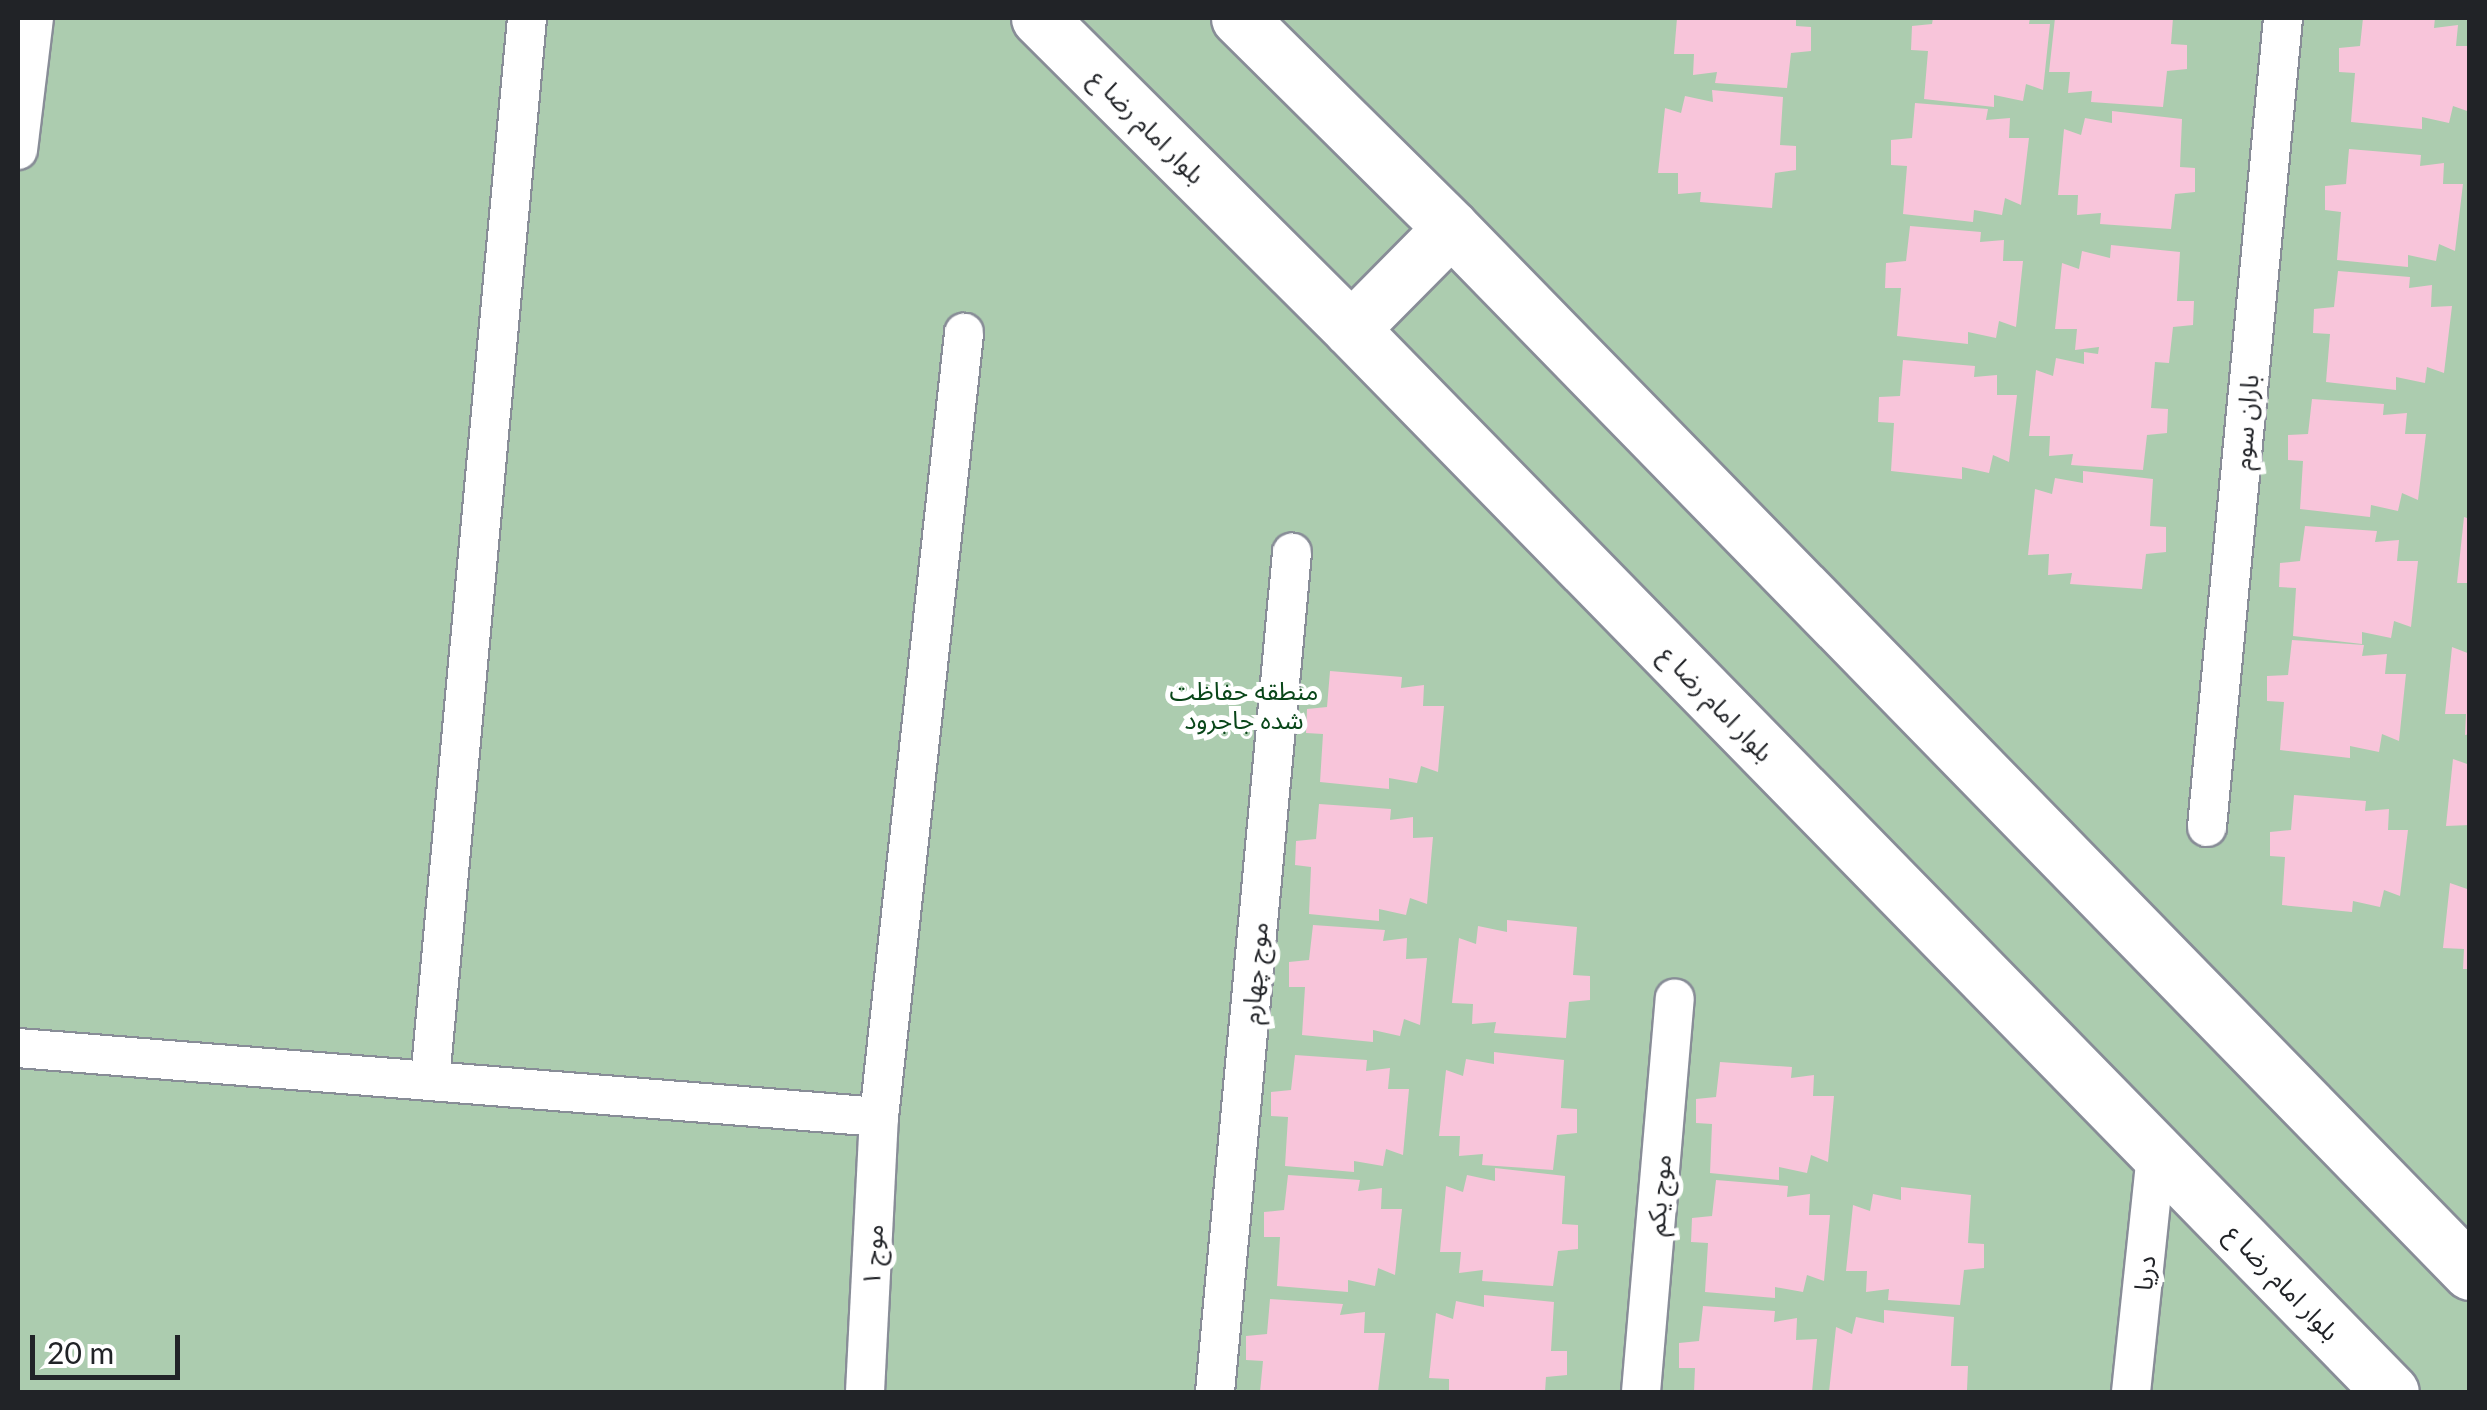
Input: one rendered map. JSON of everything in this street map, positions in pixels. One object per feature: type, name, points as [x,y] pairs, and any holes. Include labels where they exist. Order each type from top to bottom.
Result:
[{"type":"main road","name":"بلوار امام رضا ع","points":[[1038,18],[1351,329],[2390,1392]]},
{"type":"main road","points":[[1239,18],[1451,228],[2470,1272]]},
{"type":"main road","points":[[1351,329],[1451,228]]},
{"type":"street","points":[[18,150],[34,18]]},
{"type":"street","points":[[430,1080],[527,18]]},
{"type":"street","name":"باران سوم","points":[[2207,827],[2283,18]]},
{"type":"street","name":"موج ۱","points":[[864,1392],[879,1116],[964,333]]},
{"type":"street","name":"موج چهارم","points":[[1216,1392],[1292,553]]},
{"type":"street","name":"موج یکم","points":[[1641,1392],[1676,998]]},
{"type":"street","points":[[18,1048],[879,1116]]},
{"type":"street","name":"دریا","points":[[2131,1392],[2156,1152]]},
{"type":"green space","name":"منطقه حفاظت شده جاجرود","points":[[18,18],[2469,18],[2469,1392],[18,1392]]},
{"type":"building","points":[[1677,18],[1796,18],[1796,26],[1811,27],[1811,51],[1791,53],[1787,88],[1715,83],[1717,72],[1693,75],[1694,54],[1674,54]]},
{"type":"building","points":[[1933,18],[2030,18],[2029,24],[2050,24],[2043,90],[2026,84],[2023,101],[1994,95],[1994,107],[1924,99],[1928,51],[1911,50],[1912,26],[1932,24]]},
{"type":"building","points":[[2055,18],[2173,18],[2171,44],[2187,45],[2187,69],[2167,71],[2163,107],[2091,102],[2092,91],[2068,93],[2070,72],[2049,72]]},
{"type":"building","points":[[2363,18],[2435,18],[2434,28],[2458,25],[2456,46],[2470,46],[2470,112],[2453,106],[2449,123],[2422,117],[2422,129],[2351,122],[2355,73],[2339,72],[2339,48],[2360,46]]},
{"type":"building","points":[[1712,90],[1783,97],[1780,145],[1796,146],[1796,170],[1775,173],[1772,208],[1700,202],[1701,192],[1678,194],[1678,173],[1658,173],[1665,108],[1681,113],[1685,96],[1713,102]]},
{"type":"building","points":[[1915,103],[1988,109],[1986,120],[2010,118],[2009,138],[2029,138],[2021,205],[2005,198],[2002,215],[1974,210],[1973,222],[1903,214],[1907,166],[1891,165],[1891,140],[1912,138]]},
{"type":"building","points":[[2112,111],[2182,119],[2180,167],[2195,168],[2195,192],[2175,194],[2171,229],[2100,224],[2101,213],[2077,215],[2078,195],[2058,195],[2064,129],[2081,135],[2085,118],[2112,123]]},
{"type":"building","points":[[2349,149],[2421,155],[2420,166],[2444,163],[2443,184],[2463,184],[2455,251],[2439,244],[2436,261],[2408,255],[2408,267],[2337,260],[2341,212],[2325,210],[2325,186],[2346,184]]},
{"type":"building","points":[[1910,226],[1981,232],[1980,242],[2004,240],[2003,261],[2023,261],[2016,327],[1999,321],[1996,338],[1968,332],[1968,344],[1897,336],[1901,288],[1885,288],[1886,263],[1906,261]]},
{"type":"building","points":[[2111,245],[2180,252],[2177,301],[2194,301],[2193,325],[2173,327],[2169,363],[2155,362],[2151,408],[2168,409],[2167,433],[2147,435],[2143,470],[2071,465],[2073,454],[2049,456],[2050,436],[2029,436],[2036,370],[2053,376],[2056,358],[2084,364],[2084,352],[2098,354],[2099,347],[2075,350],[2077,329],[2055,329],[2062,263],[2079,269],[2082,251],[2110,258]]},
{"type":"building","points":[[2338,271],[2410,277],[2409,288],[2432,285],[2431,307],[2452,306],[2444,373],[2427,367],[2425,383],[2396,377],[2396,390],[2326,382],[2330,334],[2313,333],[2314,309],[2334,307]]},
{"type":"building","points":[[1903,360],[1975,366],[1974,377],[1997,375],[1997,395],[2017,395],[2009,462],[1993,455],[1989,473],[1962,467],[1962,479],[1891,471],[1894,423],[1878,422],[1879,397],[1900,396]]},
{"type":"building","points":[[2312,399],[2384,404],[2383,415],[2407,413],[2405,434],[2426,434],[2418,500],[2402,493],[2398,511],[2371,505],[2370,517],[2300,509],[2303,461],[2288,460],[2288,435],[2308,434]]},
{"type":"building","points":[[2083,471],[2153,479],[2150,526],[2166,527],[2166,552],[2146,554],[2142,589],[2070,584],[2072,573],[2048,575],[2049,554],[2028,555],[2035,489],[2052,494],[2055,478],[2083,483]]},
{"type":"building","points":[[2464,517],[2470,519],[2470,583],[2457,583]]},
{"type":"building","points":[[2305,526],[2377,531],[2375,542],[2399,540],[2397,561],[2418,561],[2411,627],[2394,621],[2391,638],[2362,632],[2362,644],[2293,636],[2296,588],[2279,587],[2280,563],[2300,561]]},
{"type":"building","points":[[2292,640],[2364,645],[2362,656],[2387,654],[2385,674],[2406,674],[2399,741],[2382,734],[2379,752],[2350,746],[2350,758],[2280,750],[2284,702],[2267,701],[2267,676],[2288,675]]},
{"type":"building","points":[[2452,647],[2470,654],[2470,734],[2465,735],[2466,714],[2445,714]]},
{"type":"building","points":[[1330,671],[1402,677],[1401,688],[1424,685],[1423,706],[1444,706],[1438,772],[1421,766],[1417,783],[1389,778],[1389,789],[1320,782],[1323,734],[1306,733],[1307,709],[1327,707]]},
{"type":"building","points":[[2453,759],[2470,765],[2470,825],[2446,826]]},
{"type":"building","points":[[2294,795],[2366,801],[2365,811],[2389,809],[2388,830],[2408,830],[2400,896],[2384,890],[2380,907],[2353,901],[2352,912],[2282,905],[2285,857],[2270,856],[2270,832],[2291,830]]},
{"type":"building","points":[[1319,804],[1391,809],[1390,820],[1413,817],[1413,838],[1433,837],[1427,904],[1410,898],[1406,915],[1379,909],[1379,921],[1309,914],[1311,867],[1295,865],[1296,841],[1316,839]]},
{"type":"building","points":[[2450,883],[2470,890],[2470,969],[2463,969],[2464,949],[2443,948]]},
{"type":"building","points":[[1507,920],[1577,927],[1573,975],[1590,976],[1590,1000],[1569,1002],[1566,1038],[1494,1033],[1496,1022],[1472,1024],[1473,1004],[1452,1003],[1459,938],[1476,944],[1478,926],[1507,932]]},
{"type":"building","points":[[1313,925],[1385,930],[1383,941],[1407,938],[1406,959],[1427,958],[1420,1025],[1404,1019],[1400,1036],[1373,1030],[1373,1042],[1302,1035],[1305,987],[1289,987],[1289,962],[1309,960]]},
{"type":"building","points":[[1494,1052],[1564,1060],[1561,1108],[1577,1109],[1577,1133],[1557,1135],[1553,1170],[1482,1165],[1483,1154],[1459,1156],[1460,1136],[1439,1136],[1446,1070],[1463,1076],[1466,1059],[1494,1064]]},
{"type":"building","points":[[1295,1055],[1367,1060],[1366,1071],[1390,1068],[1388,1089],[1409,1089],[1403,1155],[1386,1149],[1383,1166],[1354,1161],[1354,1172],[1285,1166],[1288,1117],[1271,1116],[1271,1092],[1291,1090]]},
{"type":"building","points":[[1720,1062],[1792,1067],[1791,1078],[1814,1075],[1813,1096],[1834,1096],[1828,1162],[1811,1155],[1807,1173],[1779,1167],[1779,1180],[1710,1173],[1712,1124],[1696,1123],[1696,1099],[1716,1097]]},
{"type":"building","points":[[1495,1168],[1565,1176],[1562,1224],[1578,1225],[1578,1249],[1558,1251],[1553,1286],[1482,1281],[1483,1270],[1459,1273],[1461,1252],[1440,1252],[1446,1186],[1463,1192],[1467,1175],[1495,1181]]},
{"type":"building","points":[[1288,1175],[1360,1180],[1358,1191],[1382,1188],[1381,1209],[1402,1209],[1395,1275],[1378,1268],[1375,1286],[1348,1280],[1348,1292],[1277,1286],[1280,1237],[1264,1237],[1264,1212],[1284,1210]]},
{"type":"building","points":[[1716,1180],[1788,1186],[1787,1197],[1810,1194],[1809,1215],[1830,1215],[1824,1281],[1807,1275],[1803,1292],[1775,1287],[1775,1298],[1705,1292],[1708,1243],[1691,1242],[1692,1218],[1712,1216]]},
{"type":"building","points":[[1901,1187],[1971,1195],[1968,1243],[1984,1244],[1984,1268],[1964,1270],[1960,1305],[1888,1300],[1889,1289],[1866,1292],[1867,1271],[1846,1271],[1853,1205],[1870,1211],[1873,1194],[1901,1200]]},
{"type":"building","points":[[1484,1295],[1554,1302],[1551,1351],[1567,1351],[1567,1375],[1546,1377],[1545,1392],[1449,1392],[1449,1379],[1429,1378],[1436,1313],[1453,1319],[1456,1301],[1484,1307]]},
{"type":"building","points":[[1270,1299],[1343,1304],[1340,1315],[1365,1312],[1364,1333],[1385,1333],[1378,1392],[1260,1392],[1263,1361],[1246,1360],[1246,1336],[1267,1334]]},
{"type":"building","points":[[1703,1306],[1775,1311],[1774,1322],[1797,1318],[1796,1340],[1817,1339],[1812,1392],[1694,1392],[1695,1368],[1679,1368],[1679,1343],[1699,1341]]},
{"type":"building","points":[[1884,1310],[1954,1317],[1951,1366],[1968,1366],[1967,1390],[1829,1392],[1836,1327],[1852,1334],[1856,1317],[1884,1323]]}]
